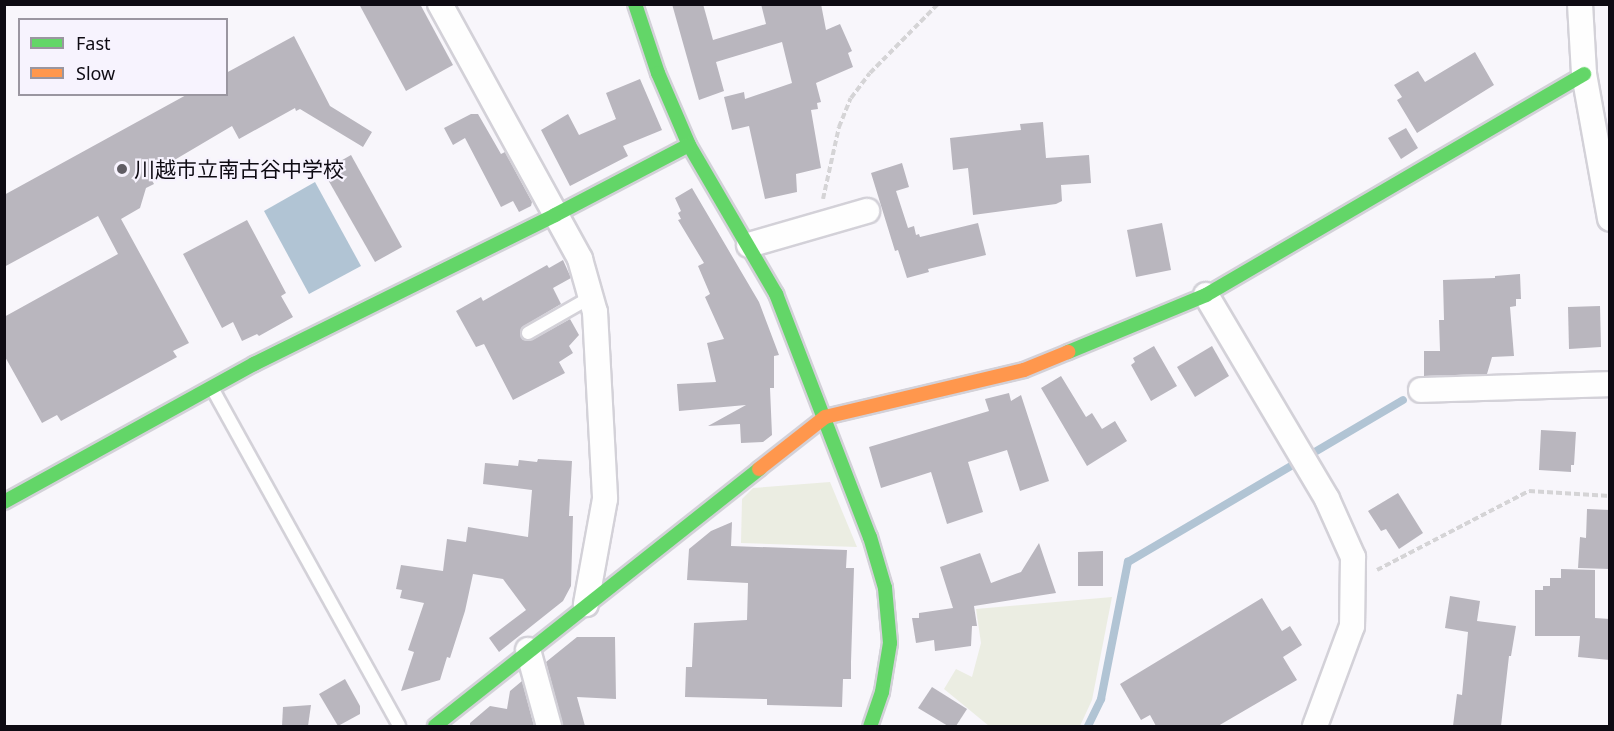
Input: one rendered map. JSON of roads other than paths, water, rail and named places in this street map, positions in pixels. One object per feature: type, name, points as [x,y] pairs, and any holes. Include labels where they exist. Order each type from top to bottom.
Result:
[{"type":"street","points":[[440,4],[580,259],[595,312],[605,499],[586,604]]},
{"type":"street","points":[[635,4],[658,73],[689,145],[776,294],[870,537],[889,610],[890,643],[885,680],[870,726]]},
{"type":"street","points":[[1580,4],[1584,74],[1610,219]]},
{"type":"street","points":[[444,724],[528,650],[825,417],[1024,370],[1206,296],[1584,74]]},
{"type":"street","points":[[4,502],[211,387],[555,215],[689,145]]},
{"type":"street","points":[[749,245],[867,211]]},
{"type":"street","points":[[1206,296],[1327,499],[1353,558],[1352,626],[1315,726]]},
{"type":"street","points":[[1421,390],[1610,384]]},
{"type":"street","points":[[528,650],[549,726]]},
{"type":"lane","points":[[528,333],[591,297]]},
{"type":"lane","points":[[211,387],[399,726]]},
{"type":"water","points":[[315,182],[361,266],[309,294],[264,211]]},
{"type":"waterway","points":[[1088,726],[1101,699],[1128,562],[1403,400]]},
{"type":"place","name":"川越市立南古谷中学校","points":[[122,169]]}]
